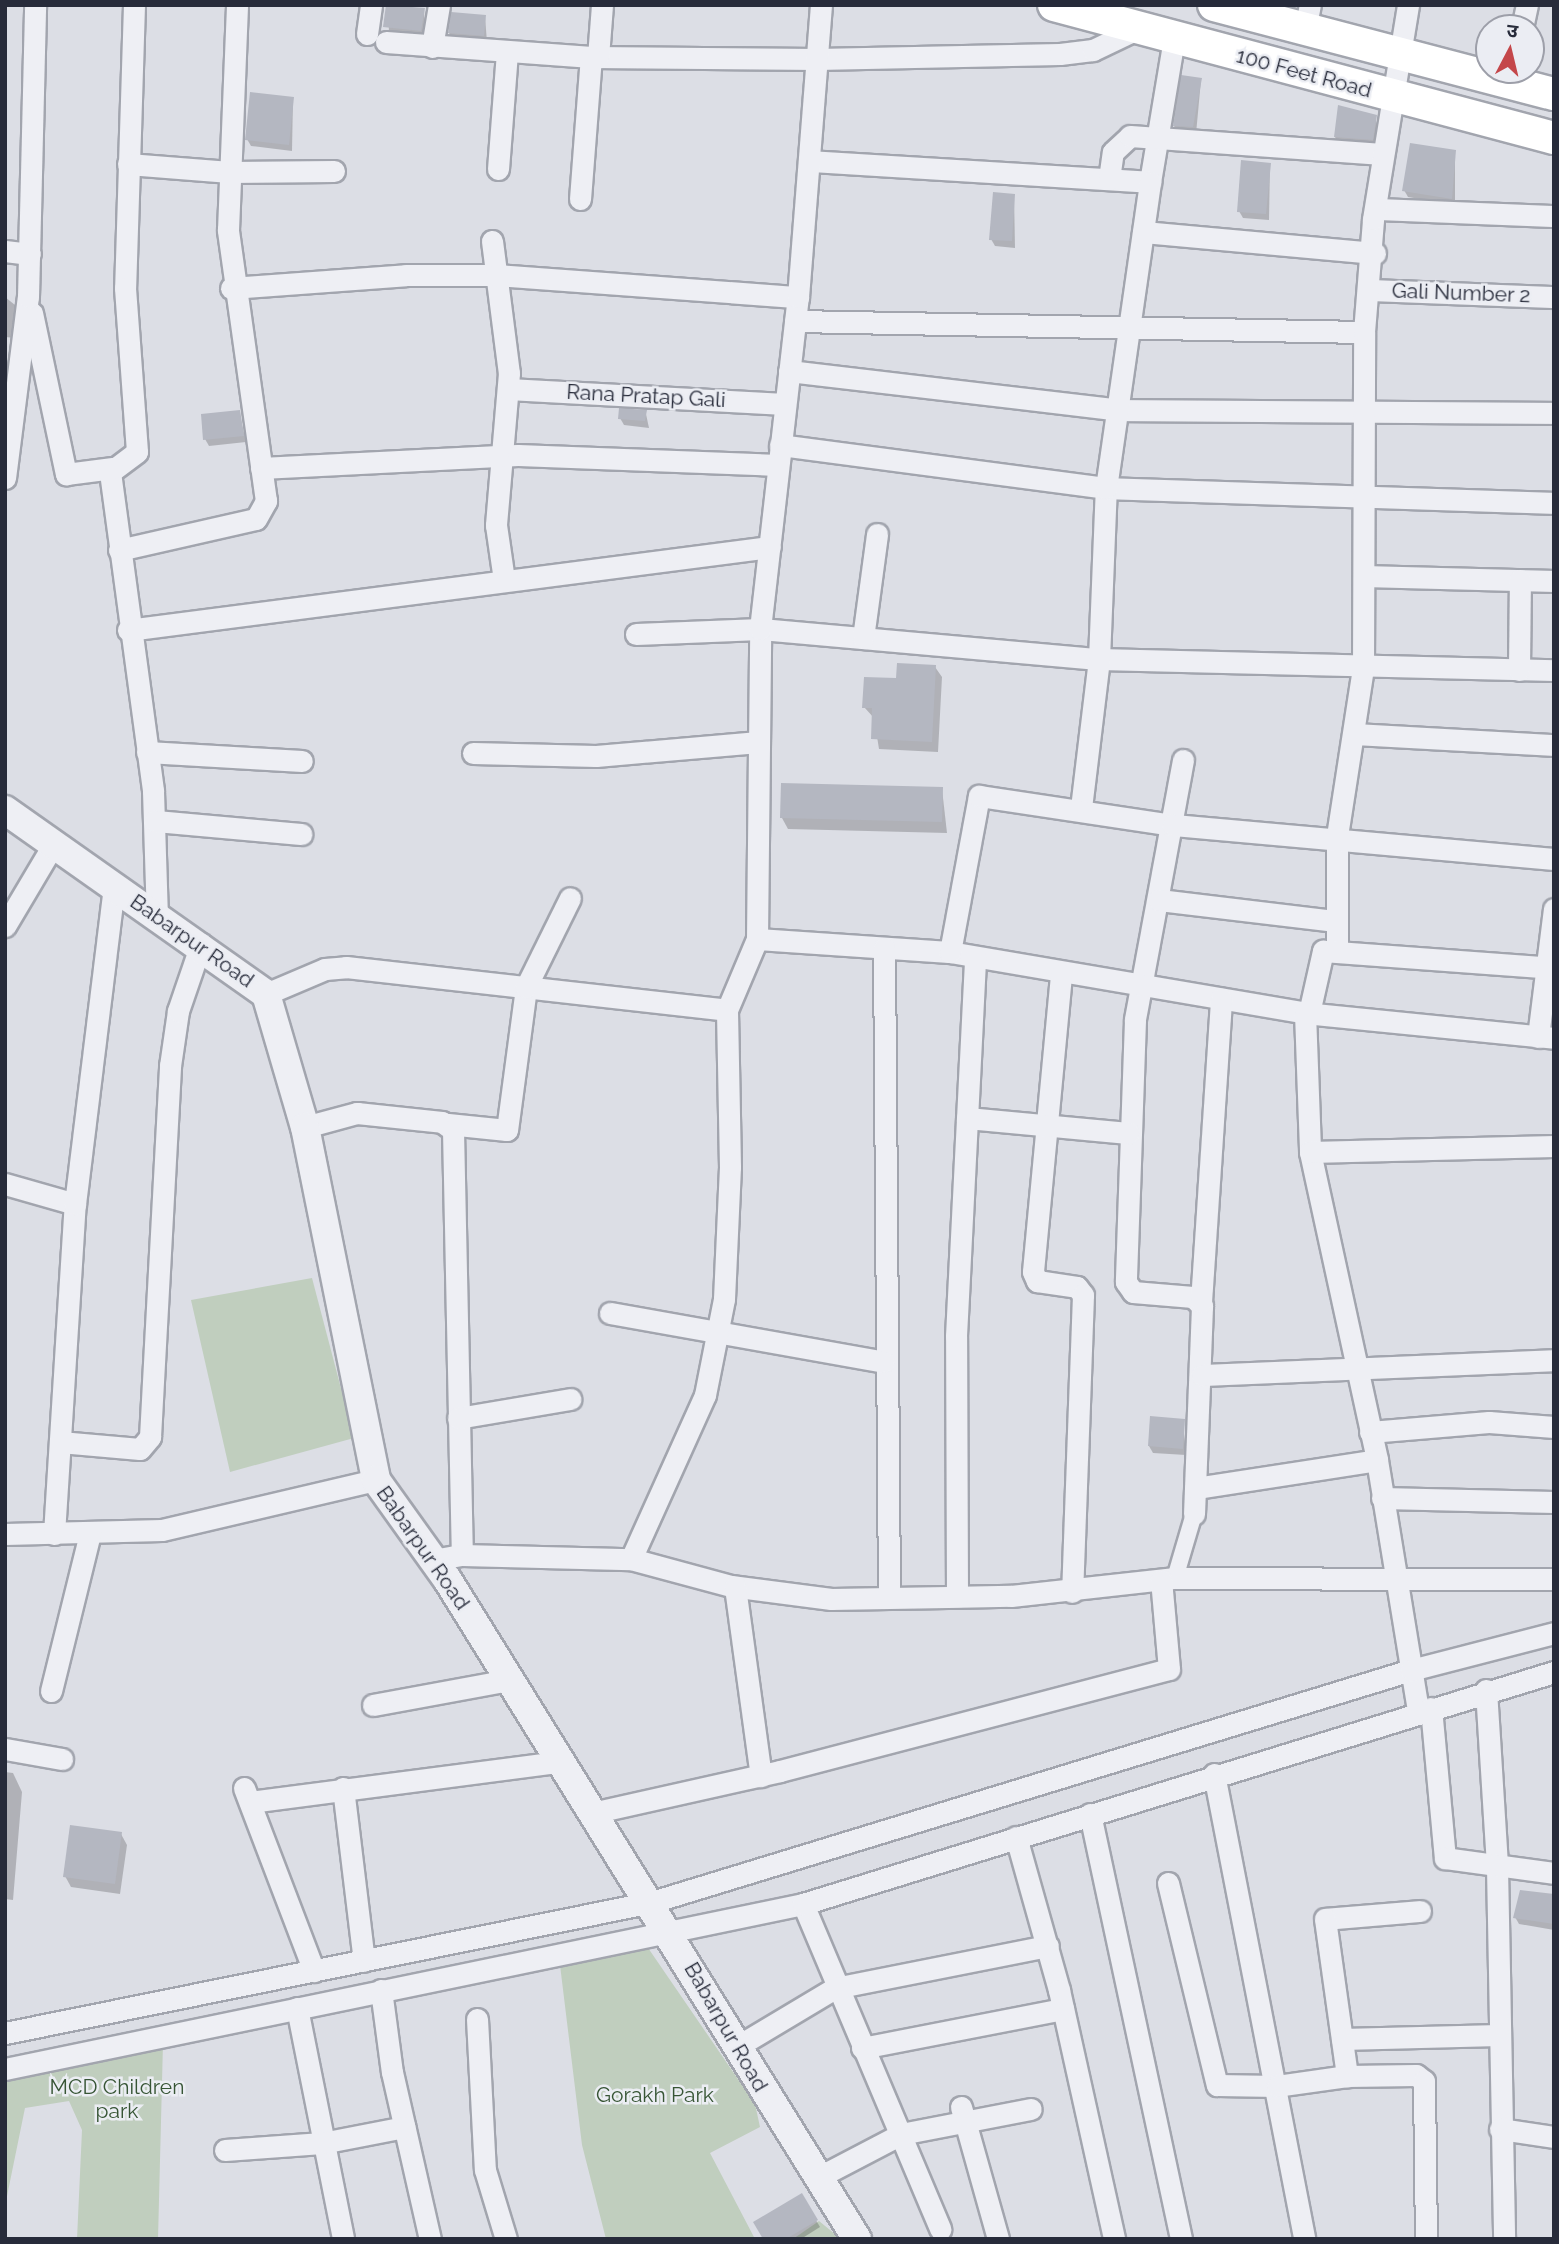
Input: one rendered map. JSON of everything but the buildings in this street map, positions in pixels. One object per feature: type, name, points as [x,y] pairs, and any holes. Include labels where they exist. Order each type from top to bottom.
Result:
[{"type":"main road","name":"100 Feet Road","points":[[1054,5],[1554,138]]},
{"type":"main road","name":"100 Feet Road","points":[[1214,5],[1307,18],[1397,55],[1475,69]]},
{"type":"main road","name":"100 Feet Road","points":[[1531,84],[1554,94]]},
{"type":"street","points":[[5,478],[28,298],[35,5]]},
{"type":"street","points":[[28,298],[66,474],[113,468],[137,452],[125,301],[134,5]]},
{"type":"street","points":[[119,550],[256,519],[265,501],[231,288],[230,172],[237,5]]},
{"type":"street","points":[[371,5],[376,38],[432,47],[594,57],[817,59],[1060,54],[1093,50],[1137,29]]},
{"type":"street","points":[[432,47],[439,5]]},
{"type":"street","points":[[580,199],[602,5]]},
{"type":"street","points":[[631,1559],[681,1456],[718,1333],[730,1167],[727,1010],[757,939],[760,629],[798,297],[821,5]]},
{"type":"street","points":[[1337,951],[1334,921],[1337,836],[1356,734],[1363,669],[1366,412],[1364,332],[1375,253],[1376,209],[1382,154],[1393,96],[1397,55],[1408,5]]},
{"type":"street","points":[[1081,808],[1099,659],[1106,488],[1150,182],[1174,38]]},
{"type":"street","points":[[498,169],[507,52]]},
{"type":"street","points":[[1109,178],[1121,142],[1157,136],[1382,154]]},
{"type":"street","points":[[810,161],[1150,182]]},
{"type":"street","points":[[128,164],[230,172],[334,171]]},
{"type":"street","points":[[1376,209],[1554,216]]},
{"type":"street","points":[[1143,232],[1375,253]]},
{"type":"street","points":[[492,241],[508,388],[496,525],[504,580]]},
{"type":"street","points":[[5,251],[30,254]]},
{"type":"street","points":[[231,288],[406,275],[496,275],[798,297]]},
{"type":"street","name":"Gali Number 2","points":[[1368,290],[1554,297]]},
{"type":"street","points":[[795,321],[1129,331],[1364,332]]},
{"type":"street","points":[[789,371],[1119,410],[1554,413]]},
{"type":"street","name":"Rana Pratap Gali","points":[[508,388],[785,404]]},
{"type":"street","points":[[261,468],[500,456],[779,455],[1106,488],[1554,503]]},
{"type":"street","points":[[113,468],[128,630],[155,821],[157,916]]},
{"type":"street","points":[[863,638],[877,534]]},
{"type":"street","points":[[128,630],[770,547]]},
{"type":"street","points":[[1364,576],[1554,581]]},
{"type":"street","points":[[1520,580],[1520,670]]},
{"type":"street","points":[[636,634],[760,629],[1099,659],[1363,669],[1554,670]]},
{"type":"street","points":[[1356,734],[1554,745]]},
{"type":"street","points":[[473,753],[596,756],[758,742]]},
{"type":"street","points":[[147,752],[302,761]]},
{"type":"street","points":[[1183,760],[1159,901],[1140,988],[1128,1133],[1126,1287],[1201,1302]]},
{"type":"street","points":[[950,952],[977,798],[1081,808],[1173,825],[1337,836],[1554,859]]},
{"type":"street","name":"Babarpur Road","points":[[5,810],[201,944],[266,993],[306,1127],[376,1480],[433,1560],[558,1762],[670,1929],[817,2178],[857,2239]]},
{"type":"street","points":[[155,821],[301,834]]},
{"type":"street","points":[[5,926],[53,845]]},
{"type":"street","points":[[54,1534],[75,1204],[114,886]]},
{"type":"street","points":[[306,1127],[357,1113],[507,1130],[526,987],[570,898]]},
{"type":"street","points":[[1159,901],[1334,921]]},
{"type":"street","points":[[757,939],[950,952],[1061,975],[1307,1013],[1546,1038],[1554,909]]},
{"type":"street","points":[[60,1442],[140,1449],[150,1437],[170,1066],[178,1011],[201,944]]},
{"type":"street","points":[[884,948],[884,1362],[889,1595]]},
{"type":"street","points":[[1550,967],[1347,957],[1337,951],[1324,950],[1307,1013],[1310,1152],[1354,1368],[1377,1460],[1393,1581],[1412,1670],[1425,1709],[1445,1858],[1554,1873]]},
{"type":"street","points":[[957,1596],[954,1407],[975,957]]},
{"type":"street","points":[[266,993],[334,967],[727,1010]]},
{"type":"street","points":[[1061,975],[1033,1272],[1041,1283],[1077,1287],[1084,1302],[1072,1592]]},
{"type":"street","points":[[592,1812],[761,1776],[1169,1669],[1168,1579],[1194,1514],[1202,1375],[1201,1302],[1221,999]]},
{"type":"street","points":[[967,1118],[1128,1133]]},
{"type":"street","points":[[448,1124],[454,1137],[462,1555]]},
{"type":"street","points":[[1310,1152],[1554,1146]]},
{"type":"street","points":[[5,1184],[75,1204]]},
{"type":"street","points":[[610,1313],[884,1362]]},
{"type":"street","points":[[1202,1375],[1554,1360]]},
{"type":"street","points":[[458,1418],[570,1399]]},
{"type":"street","points":[[1370,1432],[1489,1422],[1554,1427]]},
{"type":"street","points":[[1196,1488],[1377,1460]]},
{"type":"street","points":[[5,1534],[90,1533],[228,1518],[376,1480]]},
{"type":"street","points":[[1382,1498],[1554,1502]]},
{"type":"street","points":[[51,1691],[90,1533]]},
{"type":"street","points":[[433,1560],[462,1555],[631,1559],[735,1587],[831,1600],[889,1595],[957,1596],[1072,1592],[1168,1579],[1554,1579]]},
{"type":"street","points":[[735,1587],[761,1776]]},
{"type":"street","points":[[5,2033],[652,1902],[1412,1670],[1554,1633]]},
{"type":"street","points":[[5,2069],[670,1929],[803,1904],[1214,1774],[1486,1690],[1554,1672]]},
{"type":"street","points":[[373,1705],[509,1679]]},
{"type":"street","points":[[1486,1690],[1497,1867],[1504,2239]]},
{"type":"street","points":[[5,1749],[62,1759]]},
{"type":"street","points":[[314,1971],[247,1795],[343,1788],[558,1762]]},
{"type":"street","points":[[1214,1774],[1277,2086],[1304,2239]]},
{"type":"street","points":[[343,1788],[364,1961]]},
{"type":"street","points":[[1090,1814],[1181,2239]]},
{"type":"street","points":[[1016,1837],[1048,1946],[1114,2239]]},
{"type":"street","points":[[1168,1883],[1217,2085],[1277,2086],[1347,2076],[1416,2075],[1424,2081],[1426,2239]]},
{"type":"street","points":[[803,1904],[835,1988],[901,2134],[940,2229]]},
{"type":"street","points":[[1347,2076],[1325,1919],[1420,1911]]},
{"type":"street","points":[[738,2046],[835,1988],[1048,1946]]},
{"type":"street","points":[[381,1990],[404,2127],[430,2239]]},
{"type":"street","points":[[297,2008],[343,2239]]},
{"type":"street","points":[[862,2048],[1063,2009]]},
{"type":"street","points":[[477,2019],[485,2169],[506,2239]]},
{"type":"street","points":[[1342,2039],[1499,2035]]},
{"type":"street","points":[[817,2178],[901,2134],[963,2115],[1031,2109]]},
{"type":"street","points":[[963,2115],[998,2239]]},
{"type":"street","points":[[225,2150],[322,2143],[404,2127]]},
{"type":"street","points":[[1500,2129],[1554,2137]]},
{"type":"green space","points":[[312,1278],[354,1438],[230,1472],[191,1300]]},
{"type":"green space","name":"Gorakh Park","points":[[644,1942],[755,2104],[760,2127],[710,2153],[755,2239],[606,2239],[582,2145],[560,1965]]},
{"type":"green space","name":"MCD Children park","points":[[163,2043],[158,2239],[77,2239],[82,2130],[69,2101],[25,2108],[5,2206],[5,2077]]},
{"type":"green space","points":[[819,2221],[841,2239],[793,2239]]}]
